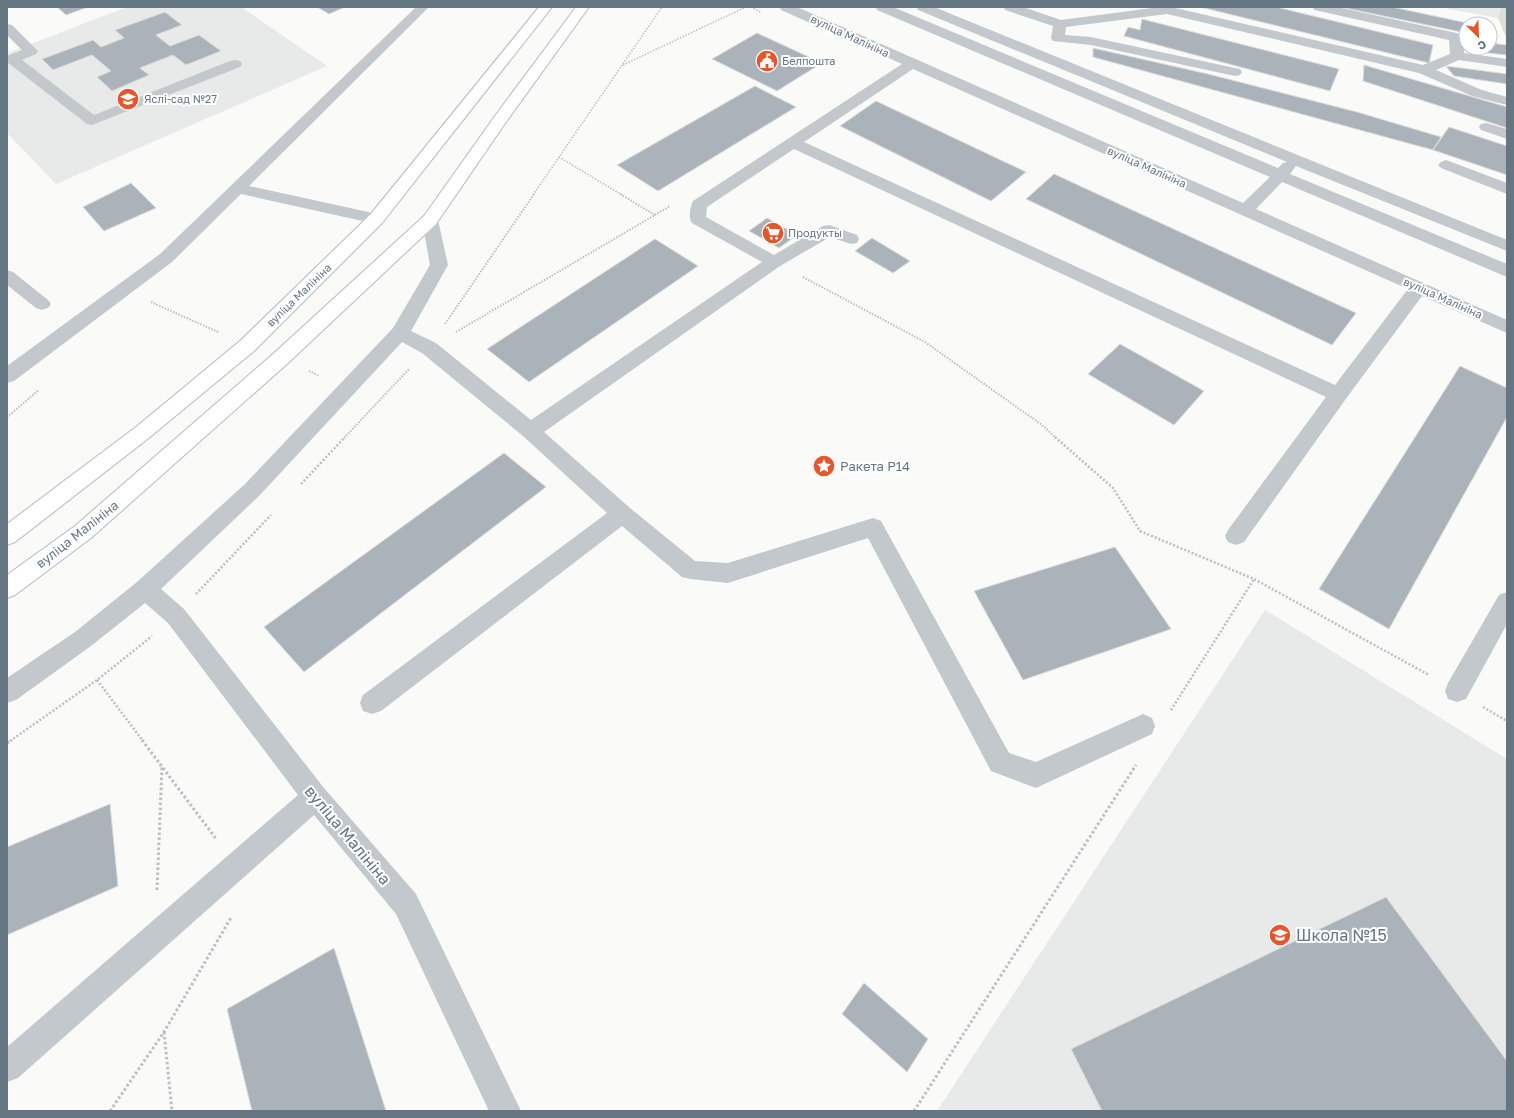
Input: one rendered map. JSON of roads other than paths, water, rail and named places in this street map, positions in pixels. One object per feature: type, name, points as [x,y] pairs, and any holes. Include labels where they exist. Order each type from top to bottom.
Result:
[{"type":"main road","name":"вуліца Малініна","points":[[7,536],[143,432],[247,346],[376,220],[546,7]]},
{"type":"main road","name":"вуліца Малініна","points":[[7,588],[83,532],[280,359],[430,220],[500,119],[584,7]]},
{"type":"street","points":[[7,376],[166,258],[423,7]]},
{"type":"street","name":"вуліца Малініна","points":[[786,7],[1507,327]]},
{"type":"street","points":[[882,7],[1507,271]]},
{"type":"street","points":[[922,7],[1507,246]]},
{"type":"street","points":[[1010,7],[1060,24],[1167,10],[1424,70],[1477,93],[1507,101]]},
{"type":"street","points":[[1318,7],[1456,37],[1457,56]]},
{"type":"street","points":[[1060,24],[1058,38],[1090,40],[1236,72]]},
{"type":"street","points":[[7,28],[31,51],[12,59],[92,121],[235,64]]},
{"type":"street","points":[[1424,70],[1457,56],[1507,63]]},
{"type":"street","points":[[774,262],[698,219],[698,206],[792,142],[912,64]]},
{"type":"street","points":[[1486,127],[1507,134]]},
{"type":"street","points":[[792,142],[1338,395]]},
{"type":"street","points":[[1246,210],[1296,160]]},
{"type":"street","points":[[1446,166],[1507,189]]},
{"type":"street","points":[[238,188],[376,220]]},
{"type":"street","points":[[7,692],[82,639],[145,589],[252,490],[400,333],[438,265],[430,220]]},
{"type":"street","points":[[530,431],[774,262],[829,230],[851,239]]},
{"type":"street","points":[[7,276],[42,304]]},
{"type":"street","points":[[1236,536],[1338,395],[1419,287]]},
{"type":"street","points":[[400,333],[429,348],[530,431],[622,514],[690,570],[728,573],[873,527],[1000,762],[1036,776],[1143,726]]},
{"type":"street","points":[[372,703],[622,514]]},
{"type":"street","name":"вуліца Малініна","points":[[145,589],[176,616],[315,797],[406,904],[505,1111]]},
{"type":"street","points":[[1457,691],[1507,602]]},
{"type":"street","points":[[7,1067],[315,797]]},
{"type":"place","name":"Белпошта","points":[[767,61]]},
{"type":"place","name":"Яслі-сад №27","points":[[128,99]]},
{"type":"place","name":"Продукты","points":[[773,233]]},
{"type":"place","name":"Ракета Р14","points":[[824,466]]},
{"type":"place","name":"Школа №15","points":[[1280,935]]}]
